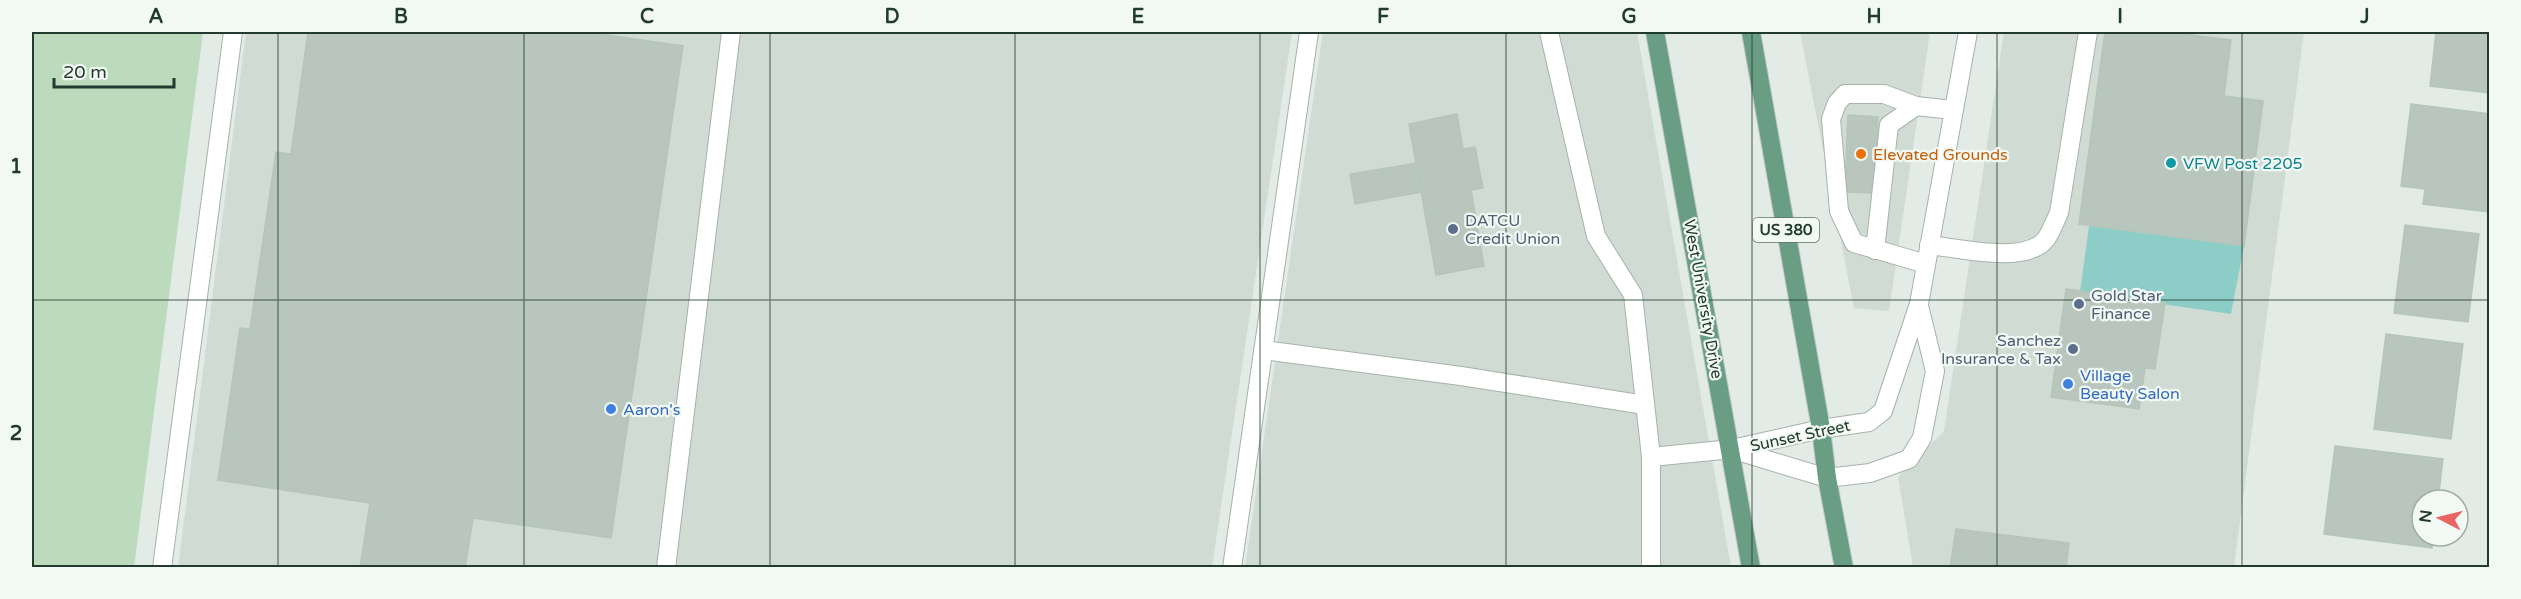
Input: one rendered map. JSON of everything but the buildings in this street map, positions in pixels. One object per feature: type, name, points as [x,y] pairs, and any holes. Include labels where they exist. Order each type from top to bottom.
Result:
[{"type":"main road","name":"West University Drive","points":[[1654,32],[1732,449],[1751,567]]},
{"type":"main road","name":"US 380","points":[[1751,32],[1844,567]]},
{"type":"street","points":[[162,567],[233,32]]},
{"type":"street","points":[[666,567],[731,32]]},
{"type":"street","points":[[1232,567],[1309,32]]},
{"type":"street","points":[[1549,32],[1596,236],[1633,295],[1651,458],[1651,567]]},
{"type":"street","name":"Sunset Street","points":[[1732,449],[1821,429],[1869,422],[1883,411],[1919,304],[1968,32]]},
{"type":"street","points":[[1929,244],[2000,253],[2024,252],[2045,240],[2059,213],[2088,32]]},
{"type":"street","points":[[1926,264],[1854,243],[1839,211],[1832,119],[1837,103],[1845,94],[1884,94],[1916,106],[1953,110]]},
{"type":"street","points":[[1875,250],[1889,125],[1916,106]]},
{"type":"street","name":"Sunset Street","points":[[1732,449],[1827,478],[1870,473],[1909,459],[1922,438],[1935,371],[1919,304]]},
{"type":"street","points":[[1263,350],[1461,376],[1645,405]]},
{"type":"street","points":[[1651,458],[1732,449]]},
{"type":"shaded area","points":[[246,32],[1292,32],[1212,567],[178,568]]},
{"type":"shaded area","points":[[1323,32],[1637,32],[1731,567],[1245,568]]},
{"type":"shaded area","points":[[1800,32],[1930,32],[1889,311],[1854,308]]},
{"type":"shaded area","points":[[2004,32],[2304,32],[2234,567],[1913,567],[1898,477],[1944,431]]},
{"type":"green space","points":[[32,32],[203,32],[134,567],[32,567]]},
{"type":"water","points":[[2089,226],[2244,246],[2231,314],[2080,292]]},
{"type":"place","name":"Elevated Grounds","points":[[1861,154]]},
{"type":"place","name":"VFW Post 2205","points":[[2171,163]]},
{"type":"place","name":"DATCU Credit Union","points":[[1453,229]]},
{"type":"place","name":"Gold Star Finance","points":[[2079,304]]},
{"type":"place","name":"Sanchez Insurance & Tax","points":[[2073,349]]},
{"type":"place","name":"Village Beauty Salon","points":[[2068,384]]},
{"type":"place","name":"Aaron's","points":[[611,409]]}]
